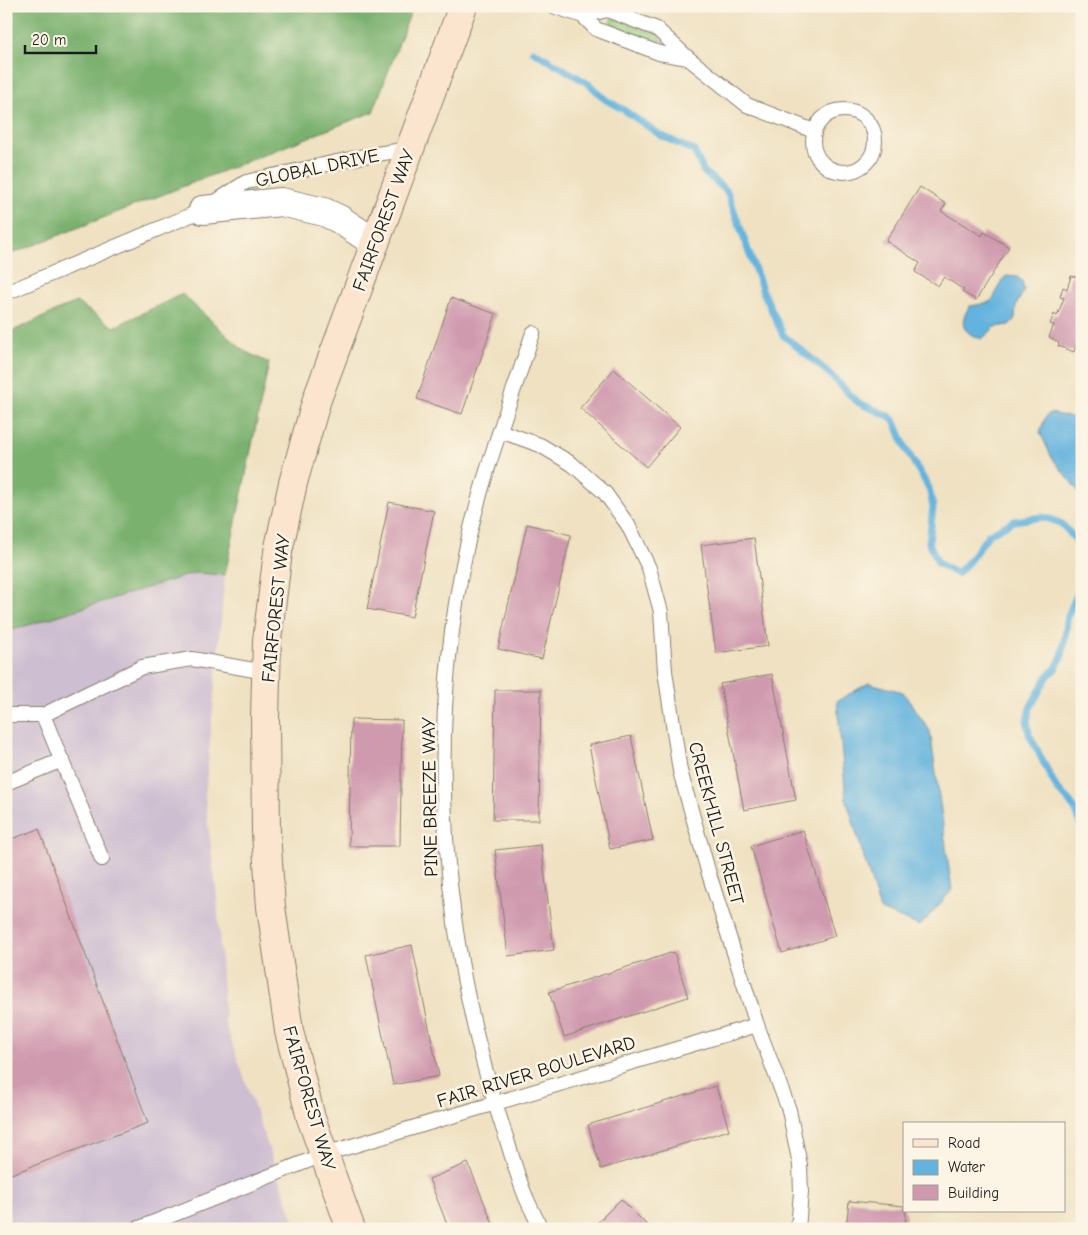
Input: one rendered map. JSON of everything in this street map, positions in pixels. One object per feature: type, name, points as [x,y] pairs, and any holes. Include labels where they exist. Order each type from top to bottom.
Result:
[{"type":"main road","name":"FAIRFOREST WAY","points":[[351,1229],[312,1118],[289,1031],[271,907],[266,832],[267,640],[278,552],[293,483],[317,399],[463,6]]},
{"type":"street","name":"GLOBAL DRIVE","points":[[203,210],[281,202],[324,212],[339,219],[375,243]]},
{"type":"lane","points":[[553,6],[583,16],[596,29],[659,52],[688,58]]},
{"type":"lane","points":[[583,16],[607,10],[657,29],[688,58],[747,105],[814,131]]},
{"type":"lane","points":[[842,110],[851,111],[860,114],[870,124],[874,136],[874,148],[869,159],[861,167],[850,172],[838,172],[827,168],[818,160],[814,149],[814,131],[818,123],[829,114],[842,110]]},
{"type":"lane","name":"GLOBAL DRIVE","points":[[6,293],[203,210],[246,182],[364,156],[409,149]]},
{"type":"lane","name":"PINE BREEZE WAY","points":[[533,333],[485,474],[466,551],[450,650],[444,735],[444,787],[450,894],[461,968],[476,1039],[525,1194],[541,1229]]},
{"type":"lane","name":"CREEKHILL STREET","points":[[500,431],[540,445],[572,464],[605,493],[628,525],[649,568],[661,612],[665,671],[680,771],[708,874],[757,1025],[789,1110],[800,1165],[801,1192],[798,1229]]},
{"type":"lane","points":[[6,716],[43,715],[142,667],[192,659],[266,672]]},
{"type":"lane","points":[[43,715],[102,859]]},
{"type":"lane","points":[[6,783],[62,760]]},
{"type":"lane","name":"FAIR RIVER BOULEVARD","points":[[138,1229],[325,1154],[757,1025]]},
{"type":"shaded area","points":[[194,573],[225,575],[205,797],[217,898],[225,1023],[297,1229],[6,1229],[6,632]]},
{"type":"green space","points":[[6,6],[413,6],[373,112],[6,256]]},
{"type":"green space","points":[[613,18],[660,35],[662,41],[657,43],[613,25],[611,22]]},
{"type":"green space","points":[[182,294],[244,351],[269,363],[225,575],[194,573],[6,632],[6,334],[76,302],[114,327]]},
{"type":"water","points":[[1006,276],[1017,277],[1022,281],[1024,291],[1016,305],[1015,319],[1009,325],[995,327],[982,339],[975,337],[964,327],[963,322],[966,312],[970,306],[991,301],[1000,283]]},
{"type":"water","points":[[1049,413],[1082,419],[1082,496],[1052,458],[1040,432]]},
{"type":"water","points":[[869,683],[903,692],[930,731],[952,890],[920,926],[880,910],[846,799],[837,701]]},
{"type":"building","points":[[920,187],[946,204],[941,211],[982,236],[984,232],[1009,247],[976,300],[962,292],[964,290],[944,277],[938,286],[915,272],[920,263],[886,241]]},
{"type":"building","points":[[1071,276],[1082,278],[1082,342],[1078,340],[1074,352],[1058,346],[1059,343],[1049,337],[1054,325],[1050,324],[1054,314],[1057,316],[1064,298],[1060,297],[1063,287],[1067,289]]},
{"type":"building","points":[[451,298],[496,314],[462,414],[417,399]]},
{"type":"building","points":[[614,369],[680,427],[646,467],[580,408]]},
{"type":"building","points":[[389,502],[434,511],[412,617],[367,609]]},
{"type":"building","points":[[527,524],[571,535],[542,659],[498,649]]},
{"type":"building","points":[[754,538],[768,646],[716,653],[701,545]]},
{"type":"building","points":[[772,674],[796,800],[744,810],[720,684]]},
{"type":"building","points":[[495,690],[541,690],[539,820],[493,820]]},
{"type":"building","points":[[351,719],[402,720],[400,846],[349,846]]},
{"type":"building","points":[[631,736],[653,840],[610,849],[589,745]]},
{"type":"building","points":[[39,829],[148,1123],[6,1176],[6,841]]},
{"type":"building","points":[[803,830],[835,936],[782,953],[751,846]]},
{"type":"building","points":[[541,845],[554,950],[508,956],[495,850]]},
{"type":"building","points":[[412,945],[439,1076],[393,1085],[366,955]]},
{"type":"building","points":[[674,952],[688,997],[564,1037],[549,992]]},
{"type":"building","points":[[716,1086],[729,1130],[601,1169],[588,1125]]},
{"type":"building","points":[[468,1163],[495,1229],[449,1229],[429,1179]]},
{"type":"building","points":[[621,1199],[651,1229],[591,1229]]},
{"type":"building","points":[[849,1201],[903,1206],[903,1212],[906,1212],[905,1229],[846,1229]]},
{"type":"waterway","points":[[533,51],[589,84],[606,100],[660,135],[694,151],[704,172],[727,191],[762,289],[783,335],[830,374],[859,403],[889,416],[895,422],[906,449],[929,488],[933,507],[929,543],[938,563],[957,574],[989,534],[1014,521],[1042,517],[1062,524],[1075,539],[1079,547],[1082,576]]},
{"type":"waterway","points":[[1082,578],[1068,616],[1062,656],[1056,668],[1047,677],[1030,708],[1027,720],[1029,734],[1057,789],[1076,811],[1082,830]]}]
